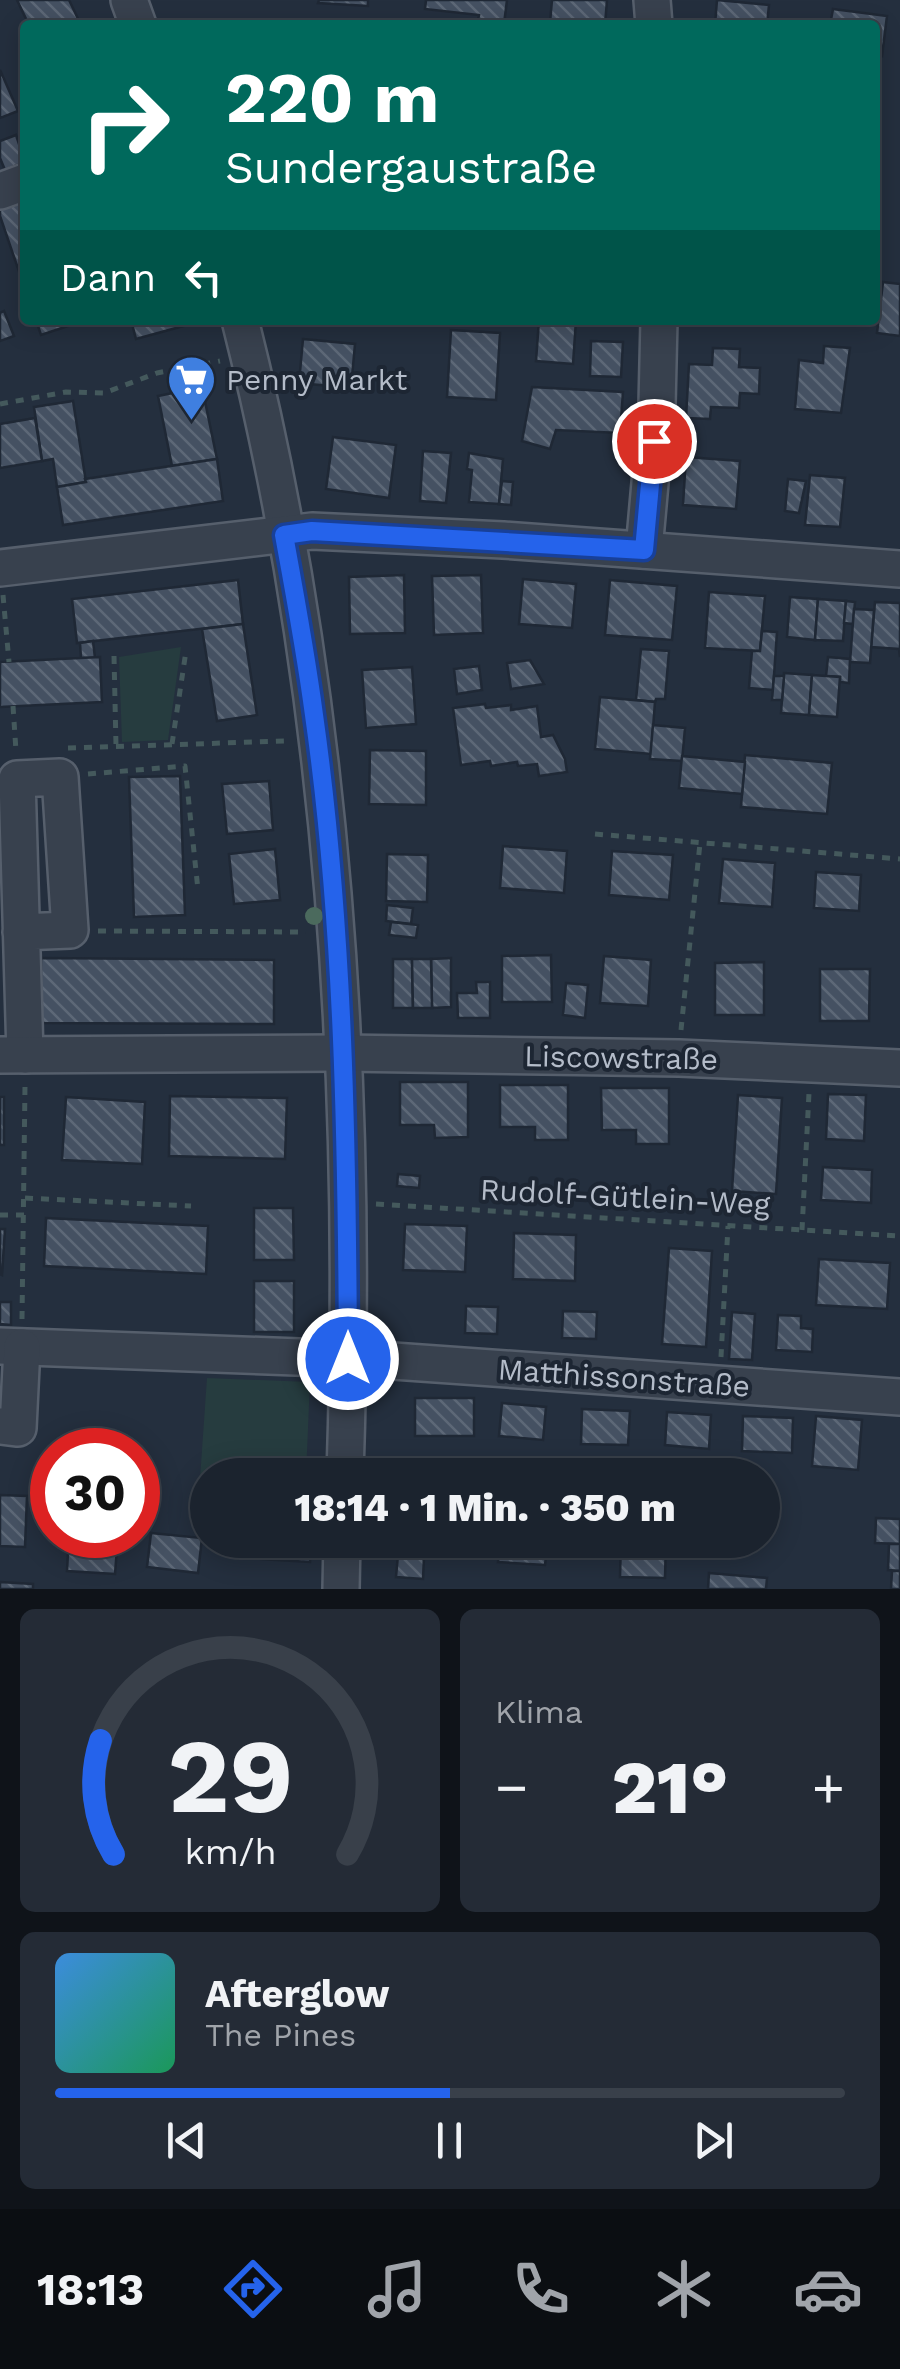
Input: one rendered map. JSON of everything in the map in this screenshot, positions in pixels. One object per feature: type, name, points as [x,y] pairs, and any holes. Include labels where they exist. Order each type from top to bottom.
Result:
[{"type":"street","points":[[241,325],[284,535],[314,716],[335,932],[348,1202],[345,1458]]},
{"type":"street","points":[[644,550],[657,405],[659,325]]},
{"type":"street","points":[[1,578],[284,535],[331,532],[900,569]]},
{"type":"street","points":[[13,1055],[21,932],[16,757],[63,762],[70,930],[21,932]]},
{"type":"street","name":"Liscowstraße","points":[[13,1055],[342,1053],[679,1058],[900,1068]]},
{"type":"street","points":[[0,1426],[18,1428],[11,1347]]},
{"type":"street","name":"Matthissonstraße","points":[[11,1347],[348,1359],[900,1397]]},
{"type":"street","points":[[340,1589],[341,1558]]},
{"type":"path","points":[[0,404],[66,392],[104,393],[157,373],[220,361]]},
{"type":"path","points":[[1,578],[9,662]]},
{"type":"path","points":[[172,744],[186,651]]},
{"type":"path","points":[[114,656],[116,746]]},
{"type":"path","points":[[13,706],[16,757]]},
{"type":"path","points":[[63,762],[116,746],[286,741]]},
{"type":"path","points":[[63,762],[184,766],[198,890]]},
{"type":"path","points":[[595,834],[900,859]]},
{"type":"path","points":[[681,1033],[700,843]]},
{"type":"path","points":[[70,930],[306,932]]},
{"type":"path","points":[[11,1347],[24,1215],[13,1055]]},
{"type":"path","points":[[802,1230],[810,1064]]},
{"type":"path","points":[[24,1198],[192,1206]]},
{"type":"path","name":"Rudolf-Gütlein-Weg","points":[[348,1202],[900,1236]]},
{"type":"path","points":[[0,1214],[24,1215]]},
{"type":"path","points":[[719,1386],[728,1226]]},
{"type":"green space","points":[[181,647],[168,740],[122,742],[119,657]]},
{"type":"green space","points":[[207,1378],[310,1382],[307,1458],[201,1458]]},
{"type":"building","points":[[17,0],[69,0],[79,20],[27,20]]},
{"type":"building","points":[[368,0],[368,6],[318,3]]},
{"type":"building","points":[[426,0],[507,0],[504,20],[478,20],[479,15],[425,9]]},
{"type":"building","points":[[552,0],[607,0],[605,20],[550,20]]},
{"type":"building","points":[[717,0],[769,5],[768,20],[715,20]]},
{"type":"building","points":[[833,9],[887,16],[882,56],[880,20],[831,20]]},
{"type":"building","points":[[0,70],[18,111],[0,118]]},
{"type":"building","points":[[16,135],[20,164],[5,170],[0,141]]},
{"type":"building","points":[[20,197],[20,274],[0,216],[0,203]]},
{"type":"building","points":[[883,282],[900,284],[900,336],[877,333]]},
{"type":"building","points":[[4,311],[14,336],[0,341],[0,313]]},
{"type":"building","points":[[38,325],[71,325],[41,335]]},
{"type":"building","points":[[132,325],[187,325],[136,339]]},
{"type":"building","points":[[539,325],[576,325],[573,364],[536,361]]},
{"type":"building","points":[[451,330],[500,333],[496,400],[447,397]]},
{"type":"building","points":[[303,339],[355,344],[351,388],[299,383]]},
{"type":"building","points":[[591,341],[623,342],[621,377],[590,376]]},
{"type":"building","points":[[824,346],[850,348],[841,413],[795,409],[799,360],[823,363]]},
{"type":"building","points":[[713,348],[740,349],[739,367],[760,368],[759,394],[740,393],[739,408],[711,407],[710,419],[686,418],[689,364],[712,365]]},
{"type":"building","points":[[202,387],[217,459],[172,466],[158,396]]},
{"type":"building","points":[[532,387],[623,392],[620,433],[556,430],[550,449],[522,441]]},
{"type":"building","points":[[73,401],[86,482],[57,487],[53,459],[42,461],[34,407]]},
{"type":"building","points":[[35,418],[42,461],[0,468],[0,424]]},
{"type":"building","points":[[333,437],[396,445],[389,498],[326,489]]},
{"type":"building","points":[[423,451],[451,453],[446,503],[420,501]]},
{"type":"building","points":[[469,453],[503,459],[499,504],[469,502]]},
{"type":"building","points":[[686,457],[740,461],[736,509],[683,505]]},
{"type":"building","points":[[217,459],[223,501],[63,525],[57,487],[86,482],[85,479]]},
{"type":"building","points":[[810,475],[845,478],[840,527],[805,525]]},
{"type":"building","points":[[788,479],[806,481],[799,513],[785,511]]},
{"type":"building","points":[[502,481],[513,482],[511,505],[499,504]]},
{"type":"building","points":[[404,575],[405,633],[350,634],[349,577]]},
{"type":"building","points":[[481,575],[483,633],[434,635],[432,576]]},
{"type":"building","points":[[523,579],[576,584],[572,628],[519,624]]},
{"type":"building","points":[[238,580],[243,624],[77,643],[72,599]]},
{"type":"building","points":[[610,580],[677,586],[672,640],[605,635]]},
{"type":"building","points":[[709,592],[765,596],[760,651],[705,648]]},
{"type":"building","points":[[790,597],[818,599],[815,640],[787,637]]},
{"type":"building","points":[[818,599],[846,601],[843,641],[815,640]]},
{"type":"building","points":[[846,601],[855,602],[853,624],[844,623]]},
{"type":"building","points":[[875,602],[900,603],[900,657],[899,649],[871,647]]},
{"type":"building","points":[[854,609],[874,610],[870,663],[850,662]]},
{"type":"building","points":[[243,624],[257,715],[217,721],[202,629]]},
{"type":"building","points":[[762,631],[777,632],[773,690],[749,688],[752,651],[760,651]]},
{"type":"building","points":[[93,641],[95,658],[81,658],[80,643]]},
{"type":"building","points":[[641,649],[669,651],[665,699],[636,700]]},
{"type":"building","points":[[100,657],[102,702],[0,707],[0,662]]},
{"type":"building","points":[[828,657],[850,659],[849,683],[840,682],[840,677],[826,676]]},
{"type":"building","points":[[530,660],[544,684],[511,689],[507,663]]},
{"type":"building","points":[[479,666],[482,690],[457,694],[454,669]]},
{"type":"building","points":[[412,667],[416,724],[366,728],[362,670]]},
{"type":"building","points":[[784,673],[812,675],[809,715],[781,713]]},
{"type":"building","points":[[812,675],[840,677],[837,717],[809,715]]},
{"type":"building","points":[[774,676],[784,676],[782,700],[772,700]]},
{"type":"building","points":[[600,697],[655,702],[651,754],[595,749]]},
{"type":"building","points":[[485,704],[486,708],[511,705],[511,710],[537,706],[541,737],[553,735],[567,772],[539,776],[537,764],[518,766],[517,762],[461,765],[453,708]]},
{"type":"building","points":[[653,725],[685,728],[682,761],[650,759]]},
{"type":"building","points":[[370,750],[426,751],[426,805],[369,804]]},
{"type":"building","points":[[745,755],[832,763],[827,814],[741,807]]},
{"type":"building","points":[[682,756],[745,762],[742,794],[679,788]]},
{"type":"building","points":[[180,776],[185,915],[134,917],[129,777]]},
{"type":"building","points":[[269,781],[273,830],[227,834],[222,784]]},
{"type":"building","points":[[503,846],[567,851],[564,893],[500,888]]},
{"type":"building","points":[[275,849],[280,900],[234,904],[229,854]]},
{"type":"building","points":[[612,851],[673,855],[669,900],[609,895]]},
{"type":"building","points":[[387,854],[428,855],[427,902],[386,901]]},
{"type":"building","points":[[723,859],[775,863],[772,907],[719,903]]},
{"type":"building","points":[[816,872],[861,875],[859,911],[814,908]]},
{"type":"building","points":[[387,905],[413,908],[411,924],[386,921]]},
{"type":"building","points":[[391,922],[418,925],[416,938],[389,935]]},
{"type":"building","points":[[551,955],[552,1002],[502,1002],[502,956]]},
{"type":"building","points":[[604,956],[651,960],[648,1006],[600,1003]]},
{"type":"building","points":[[41,958],[274,960],[274,1024],[41,1023]]},
{"type":"building","points":[[451,958],[451,1007],[432,1008],[431,959]]},
{"type":"building","points":[[393,959],[412,959],[413,1008],[393,1008]]},
{"type":"building","points":[[412,959],[431,959],[432,1008],[413,1008]]},
{"type":"building","points":[[764,962],[764,1015],[715,1015],[715,963]]},
{"type":"building","points":[[820,969],[870,969],[869,1021],[820,1021]]},
{"type":"building","points":[[476,982],[490,982],[490,1018],[458,1018],[457,993],[477,993]]},
{"type":"building","points":[[566,983],[588,985],[585,1018],[563,1015]]},
{"type":"building","points":[[400,1082],[468,1082],[468,1137],[435,1138],[434,1125],[400,1125]]},
{"type":"building","points":[[500,1085],[568,1085],[568,1140],[535,1140],[535,1127],[500,1127]]},
{"type":"building","points":[[601,1088],[669,1088],[669,1144],[636,1144],[636,1130],[602,1130]]},
{"type":"building","points":[[828,1094],[866,1095],[864,1141],[826,1139]]},
{"type":"building","points":[[738,1095],[782,1098],[776,1194],[732,1191]]},
{"type":"building","points":[[170,1096],[287,1098],[285,1159],[169,1156]]},
{"type":"building","points":[[0,1097],[4,1097],[4,1145],[0,1145]]},
{"type":"building","points":[[66,1097],[145,1102],[142,1164],[62,1160]]},
{"type":"building","points":[[823,1167],[872,1170],[871,1203],[821,1200]]},
{"type":"building","points":[[398,1174],[420,1176],[419,1188],[397,1186]]},
{"type":"building","points":[[254,1208],[293,1208],[294,1260],[254,1260]]},
{"type":"building","points":[[46,1218],[208,1226],[206,1274],[44,1266]]},
{"type":"building","points":[[405,1224],[467,1226],[465,1272],[403,1270]]},
{"type":"building","points":[[0,1229],[5,1229],[2,1275],[0,1274]]},
{"type":"building","points":[[514,1233],[576,1235],[575,1281],[513,1279]]},
{"type":"building","points":[[669,1248],[712,1251],[706,1347],[662,1344]]},
{"type":"building","points":[[819,1259],[890,1263],[887,1309],[816,1305]]},
{"type":"building","points":[[254,1281],[294,1281],[294,1332],[254,1332]]},
{"type":"building","points":[[0,1302],[11,1302],[11,1325],[0,1324]]},
{"type":"building","points":[[466,1306],[498,1307],[497,1334],[465,1333]]},
{"type":"building","points":[[563,1311],[597,1312],[596,1339],[562,1338]]},
{"type":"building","points":[[732,1312],[755,1314],[752,1360],[729,1359]]},
{"type":"building","points":[[778,1315],[801,1316],[801,1328],[813,1329],[812,1352],[776,1350]]},
{"type":"building","points":[[415,1398],[474,1398],[474,1436],[415,1436]]},
{"type":"building","points":[[502,1403],[546,1407],[543,1440],[499,1436]]},
{"type":"building","points":[[582,1409],[630,1411],[628,1445],[581,1444]]},
{"type":"building","points":[[667,1412],[711,1415],[709,1449],[665,1445]]},
{"type":"building","points":[[743,1416],[793,1418],[792,1453],[742,1451]]},
{"type":"building","points":[[816,1416],[862,1420],[858,1470],[812,1466]]},
{"type":"building","points":[[0,1495],[27,1496],[25,1547],[0,1546]]},
{"type":"building","points":[[876,1518],[900,1519],[900,1544],[875,1543]]},
{"type":"building","points":[[160,1534],[190,1537],[190,1558],[200,1558],[198,1573],[147,1567],[148,1558],[160,1558]]},
{"type":"building","points":[[889,1544],[900,1544],[900,1571],[888,1570]]},
{"type":"building","points":[[68,1558],[116,1558],[115,1574],[67,1571]]},
{"type":"building","points":[[261,1558],[310,1558],[310,1562]]},
{"type":"building","points":[[398,1558],[424,1558],[423,1579],[396,1577]]},
{"type":"building","points":[[498,1558],[546,1558],[545,1565],[498,1562]]},
{"type":"building","points":[[621,1558],[666,1558],[665,1578],[620,1577]]},
{"type":"building","points":[[892,1571],[900,1571],[900,1589],[891,1589]]},
{"type":"building","points":[[709,1573],[767,1578],[766,1589],[708,1589]]},
{"type":"building","points":[[0,1582],[33,1584],[33,1589],[0,1589]]},
{"type":"place","name":"Penny Markt","points":[[191,422]]},
{"type":"route","points":[[348,1359],[348,1202],[338,970],[314,716],[284,535],[312,531],[644,550],[654,441]]}]
